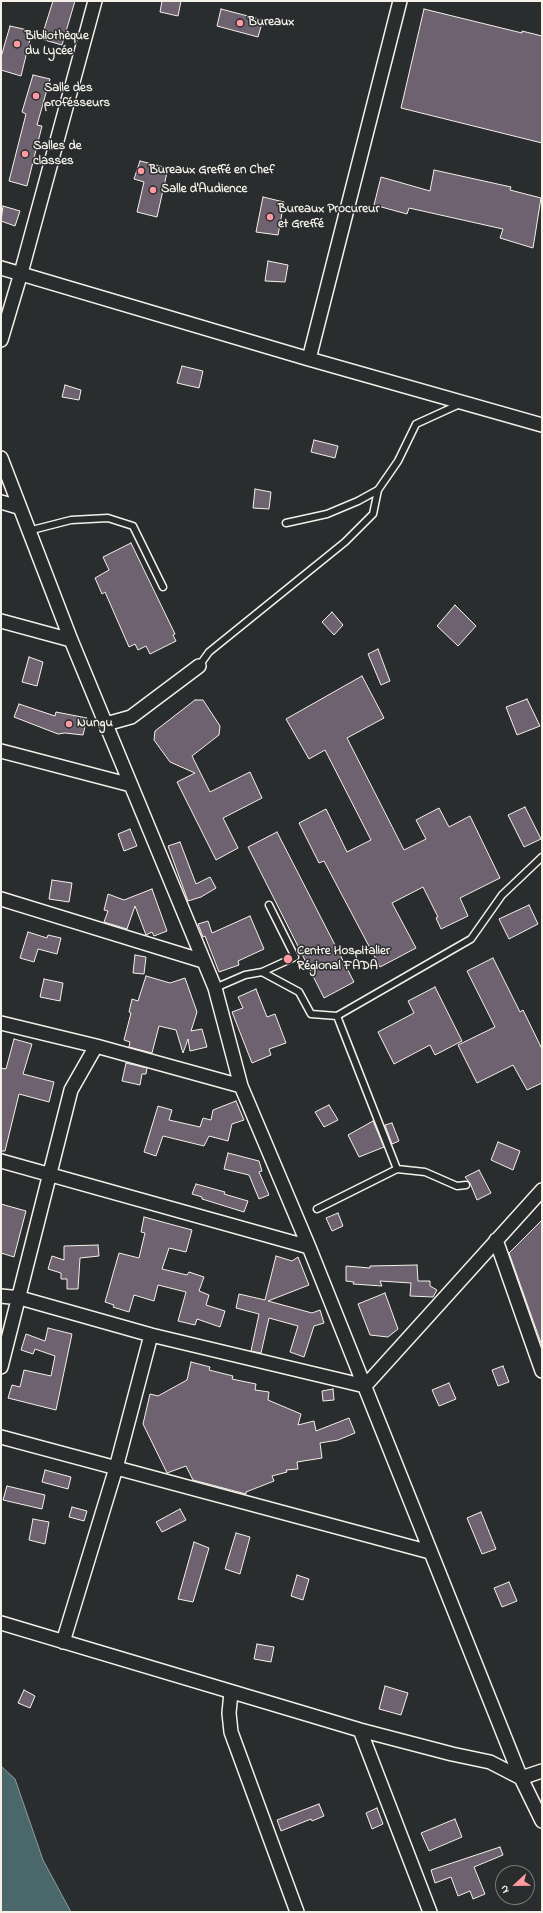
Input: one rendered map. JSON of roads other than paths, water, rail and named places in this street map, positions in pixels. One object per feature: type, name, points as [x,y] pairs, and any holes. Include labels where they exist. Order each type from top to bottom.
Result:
[{"type":"street","points":[[1,340],[96,1]]},
{"type":"street","points":[[309,359],[400,1]]},
{"type":"street","points":[[1,268],[309,359],[542,425]]},
{"type":"street","points":[[1,458],[18,507],[70,640],[215,988],[241,1086],[310,1247],[521,1778],[542,1821]]},
{"type":"street","points":[[1,502],[18,507]]},
{"type":"street","points":[[1,621],[70,640]]},
{"type":"street","points":[[106,724],[131,717],[199,666]]},
{"type":"street","points":[[1,751],[131,785]]},
{"type":"street","points":[[1,899],[203,961]]},
{"type":"street","points":[[1,1023],[96,1046],[241,1086]]},
{"type":"street","points":[[1,1367],[20,1298],[71,1090],[96,1046]]},
{"type":"street","points":[[1,1161],[310,1247]]},
{"type":"street","points":[[365,1386],[542,1190]]},
{"type":"street","points":[[496,1240],[542,1371]]},
{"type":"street","points":[[1,1296],[20,1298],[151,1335],[365,1386]]},
{"type":"street","points":[[64,1642],[116,1468],[151,1335]]},
{"type":"street","points":[[1,1437],[430,1552]]},
{"type":"street","points":[[1,1623],[360,1730],[452,1754],[490,1762],[521,1778],[542,1771]]},
{"type":"street","points":[[231,1692],[229,1713],[231,1732],[297,1912]]},
{"type":"street","points":[[360,1730],[430,1912]]},
{"type":"lane","points":[[199,666],[209,652],[345,542],[373,514],[378,490],[398,461],[416,424],[463,403]]},
{"type":"lane","points":[[286,523],[327,514],[358,501],[378,490]]},
{"type":"lane","points":[[28,531],[71,520],[108,518],[133,526],[163,587]]},
{"type":"lane","points":[[262,972],[299,992],[311,1014],[337,1016],[470,939],[502,895],[542,857]]},
{"type":"lane","points":[[215,988],[245,975],[262,972],[295,957],[269,905]]},
{"type":"lane","points":[[337,1016],[397,1169]]},
{"type":"lane","points":[[317,1209],[397,1169],[425,1172],[457,1186],[466,1185]]},
{"type":"water","points":[[1,1766],[15,1779],[43,1860],[71,1912],[1,1912]]},
{"type":"place","name":"Bureaux","points":[[240,23]]},
{"type":"place","name":"Bibliothèque du Lycée","points":[[17,44]]},
{"type":"place","name":"Salle des profésseurs","points":[[36,96]]},
{"type":"place","name":"Salles de classes","points":[[25,154]]},
{"type":"place","name":"Bureaux Greffé en Chef","points":[[141,171]]},
{"type":"place","name":"Salle d'Audience","points":[[153,190]]},
{"type":"place","name":"Bureaux Procureur et Greffé","points":[[270,217]]},
{"type":"place","name":"Nungu","points":[[69,724]]},
{"type":"place","name":"Centre Hospitalier Régional FADA","points":[[288,959]]}]
